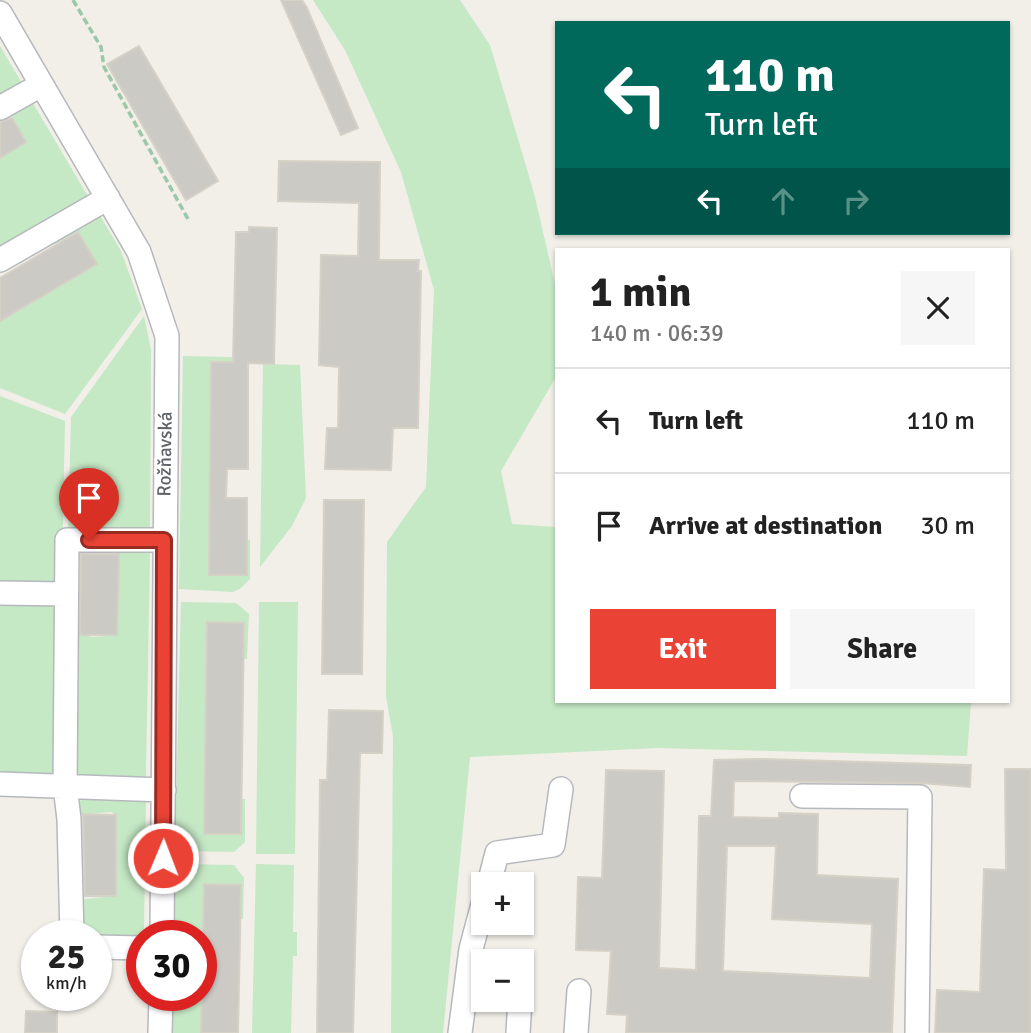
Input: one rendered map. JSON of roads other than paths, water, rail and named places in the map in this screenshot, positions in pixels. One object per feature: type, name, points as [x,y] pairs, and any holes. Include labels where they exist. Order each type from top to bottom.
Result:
[{"type":"street","name":"Rožňavská","points":[[0,13],[139,252],[167,336],[162,920]]},
{"type":"street","points":[[0,108],[41,85]]},
{"type":"street","points":[[0,260],[108,198]]},
{"type":"street","points":[[72,920],[69,819],[65,786],[67,540],[164,540]]},
{"type":"street","points":[[0,593],[66,594]]},
{"type":"street","points":[[0,784],[164,790]]},
{"type":"street","points":[[492,872],[497,853],[553,845],[561,789]]},
{"type":"street","points":[[802,796],[919,797],[917,1033]]},
{"type":"street","points":[[460,1033],[475,935]]},
{"type":"street","points":[[576,1033],[579,991]]},
{"type":"street","points":[[160,1033],[161,1011]]},
{"type":"street","points":[[518,1033],[519,1012]]}]
